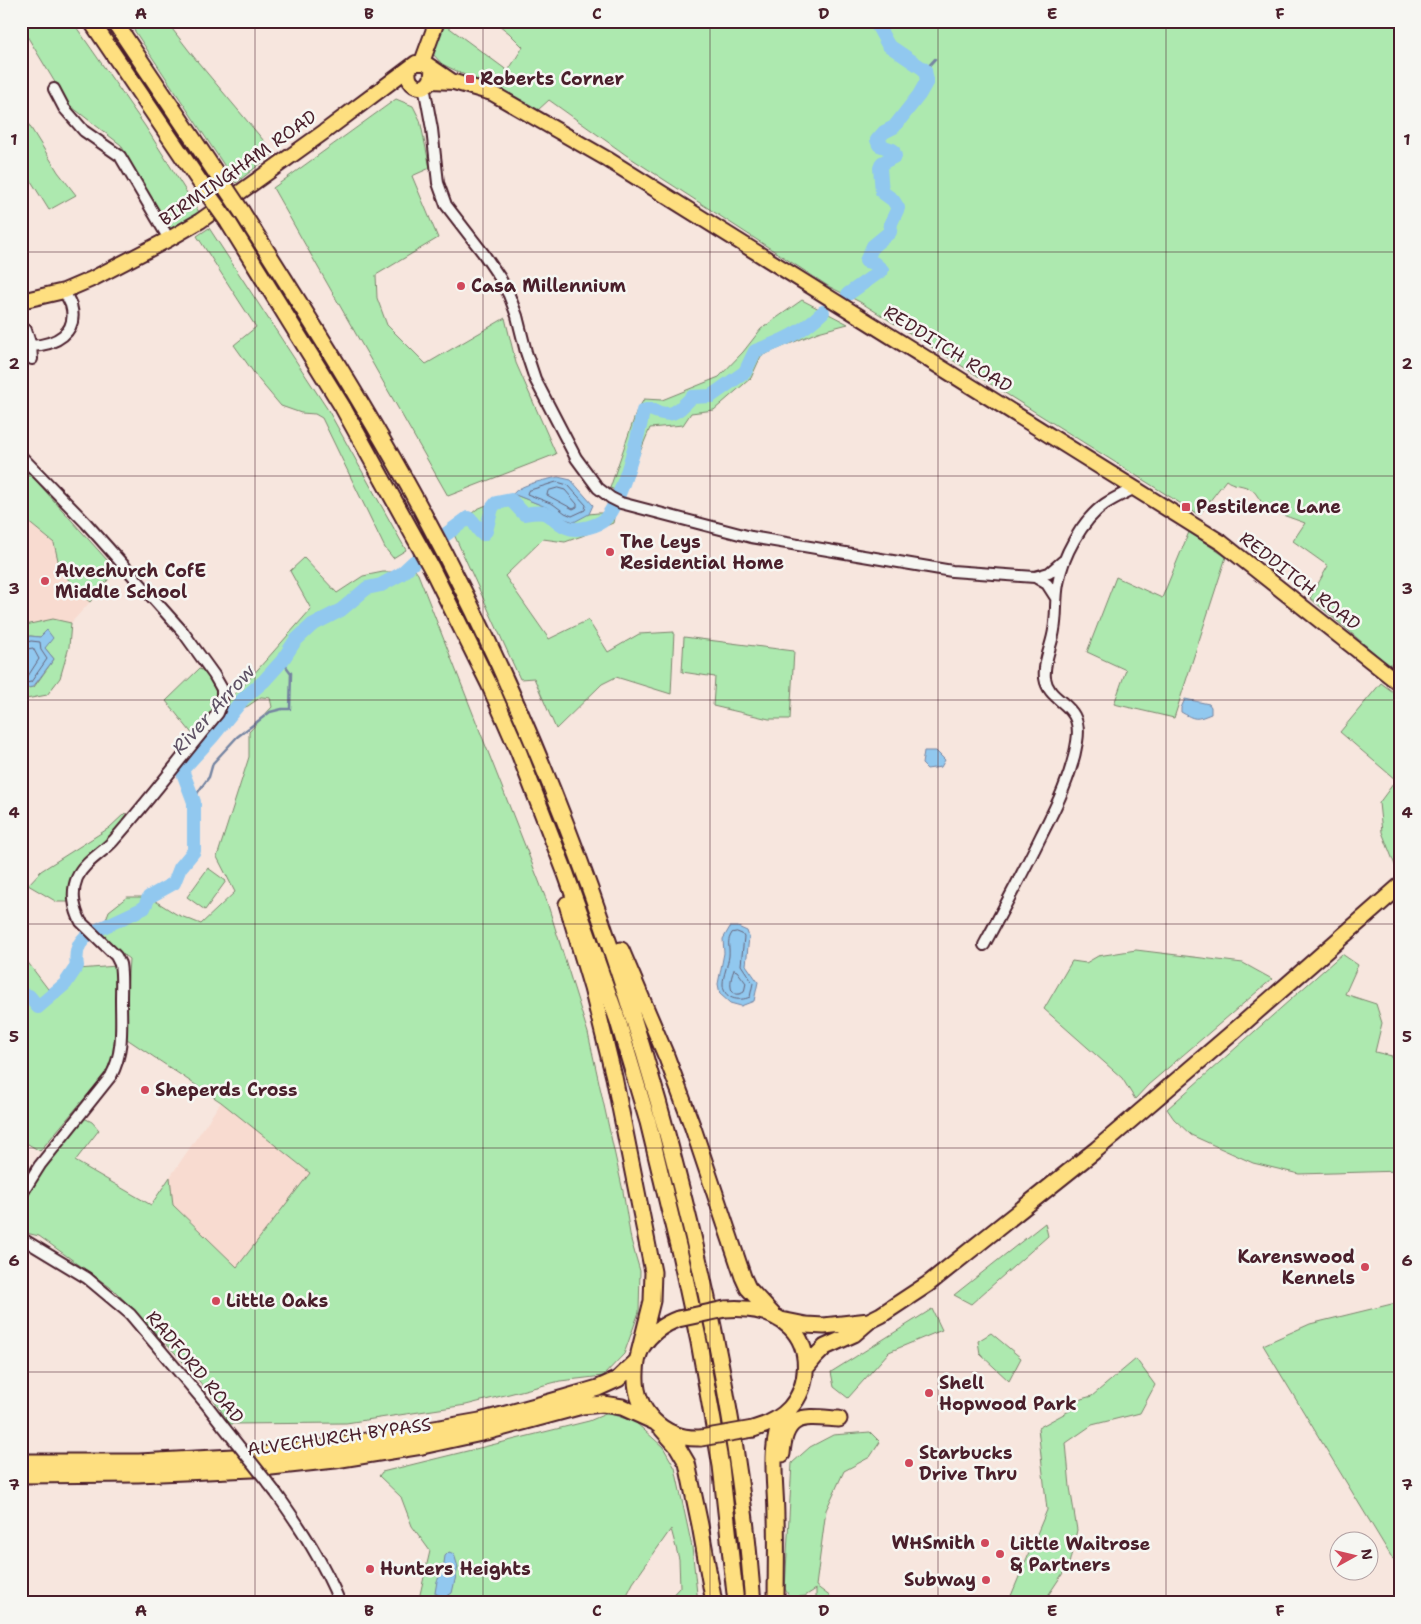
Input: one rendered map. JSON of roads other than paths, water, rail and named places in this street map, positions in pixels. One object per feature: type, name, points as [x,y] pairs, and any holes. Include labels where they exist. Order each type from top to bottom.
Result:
[{"type":"highway","points":[[91,21],[228,222],[342,406],[432,570],[489,684],[544,815],[614,1012],[648,1122],[699,1342],[721,1466],[736,1603]]},
{"type":"highway","points":[[114,21],[242,212],[330,351],[430,525],[488,643],[535,748],[614,954],[678,1171],[702,1271],[724,1382],[744,1506],[753,1603]]},
{"type":"highway","points":[[544,815],[557,872],[592,988],[614,1076],[653,1272],[652,1301],[638,1357],[636,1386],[640,1401],[646,1412],[677,1446],[687,1463],[714,1603]]},
{"type":"highway","points":[[806,1368],[824,1348],[854,1334],[869,1321],[928,1284],[1097,1149],[1400,886]]},
{"type":"highway","points":[[594,898],[618,942],[667,1058],[748,1288],[799,1338],[805,1358],[804,1383],[798,1396],[783,1415],[776,1430],[773,1447],[776,1518],[776,1603]]},
{"type":"highway","points":[[638,1357],[643,1346],[655,1333],[670,1322],[725,1309],[755,1310],[806,1325],[824,1326],[869,1321]]},
{"type":"highway","name":"ALVECHURCH BYPASS","points":[[21,1462],[139,1462],[243,1456],[343,1445],[471,1423],[598,1388],[618,1379],[638,1357]]},
{"type":"highway","name":"ALVECHURCH BYPASS","points":[[21,1475],[138,1474],[253,1469],[335,1460],[422,1446],[486,1432],[582,1406],[603,1404],[622,1407],[659,1426]]},
{"type":"highway","points":[[659,1426],[675,1435],[701,1438],[753,1428],[773,1422],[783,1415]]},
{"type":"highway","points":[[776,1518],[782,1447],[788,1431],[794,1422],[800,1418],[839,1419]]},
{"type":"main road","points":[[426,64],[416,63],[409,76],[417,87],[427,84],[432,72],[426,64],[432,23]]},
{"type":"main road","name":"REDDITCH ROAD","points":[[426,64],[454,82],[492,93],[607,159],[1222,543],[1400,684]]},
{"type":"main road","name":"BIRMINGHAM ROAD","points":[[21,301],[64,290],[92,279],[169,239],[200,221],[236,196],[386,85],[409,76]]},
{"type":"main road","name":"REDDITCH ROAD","points":[[427,84],[454,82]]},
{"type":"street","points":[[427,84],[441,195],[455,218],[500,278],[509,295],[535,379],[572,451],[593,481],[611,498],[621,503],[752,536],[952,571],[1035,577],[1049,573],[1063,561]]},
{"type":"street","points":[[55,96],[84,131],[120,156],[169,239]]},
{"type":"street","points":[[31,346],[40,346],[60,339],[68,331],[72,321],[71,305],[64,290]]},
{"type":"street","points":[[26,330],[31,346],[32,359]]},
{"type":"street","points":[[21,456],[86,523],[172,618],[214,675],[222,689],[223,696],[218,713],[140,811],[108,848],[89,863],[78,877],[74,896],[78,916],[81,922],[116,956],[120,964],[121,1022],[119,1055],[116,1067],[110,1076],[40,1165],[21,1195]]},
{"type":"street","points":[[984,945],[1027,866],[1050,818],[1064,786],[1077,745],[1078,725],[1076,718],[1049,687],[1045,678],[1054,629],[1059,577],[1063,561],[1095,513],[1105,504],[1135,488]]},
{"type":"street","points":[[1035,577],[1047,584],[1056,598]]},
{"type":"street","name":"RADFORD ROAD","points":[[21,1238],[87,1278],[130,1314],[206,1404],[301,1527],[329,1576],[340,1603]]},
{"type":"water","points":[[558,477],[571,480],[593,505],[589,514],[574,522],[562,518],[551,509],[513,494],[527,485]]},
{"type":"water","points":[[47,630],[53,638],[45,648],[54,659],[33,687],[21,689],[21,640],[30,636],[40,637]]},
{"type":"water","points":[[1185,699],[1209,704],[1211,714],[1196,718],[1189,717],[1181,712]]},
{"type":"water","points":[[924,751],[936,751],[945,760],[941,767],[927,769],[922,764]]},
{"type":"water","points":[[730,927],[738,927],[747,931],[749,937],[746,965],[758,982],[754,1001],[741,1006],[730,1003],[720,994],[718,984],[724,953],[723,939]]},
{"type":"water","points":[[449,1552],[454,1554],[458,1567],[452,1593],[444,1598],[435,1593],[437,1581],[443,1570],[445,1556]]},
{"type":"waterway","name":"River Arrow","points":[[848,294],[882,270],[874,263],[866,261],[873,246],[890,232],[891,223],[898,208],[893,200],[882,192],[880,168],[882,163],[895,156],[893,150],[879,145],[877,140],[884,132],[894,127],[919,95],[927,81],[925,70],[888,45],[875,21]]},
{"type":"waterway","points":[[925,70],[935,59]]},
{"type":"waterway","name":"River Arrow","points":[[445,535],[468,518],[473,521],[483,534],[486,531],[492,508],[496,503],[511,500],[524,514],[544,513],[573,529],[593,526],[602,522],[611,510],[623,484],[638,436],[643,411],[650,409],[669,414],[682,407],[692,397],[711,396],[745,372],[755,351],[791,336],[807,326],[823,312]]},
{"type":"waterway","name":"River Arrow","points":[[95,931],[144,908],[149,897],[174,883],[180,868],[194,851],[194,802],[182,770],[243,699],[264,681],[282,661],[295,641],[312,625],[341,610],[367,588],[381,585],[401,574],[415,561]]},
{"type":"waterway","points":[[194,802],[198,792],[209,777],[213,763],[237,737],[270,712],[290,709],[291,673],[282,661]]},
{"type":"waterway","name":"River Arrow","points":[[21,995],[29,996],[38,1007],[65,984],[77,966],[76,956],[80,944],[90,934]]},
{"type":"place","name":"Roberts Corner","points":[[470,79]]},
{"type":"place","name":"Casa Millennium","points":[[461,286]]},
{"type":"place","name":"Pestilence Lane","points":[[1186,507]]},
{"type":"place","name":"The Leys Residential Home","points":[[610,552]]},
{"type":"place","name":"Alvechurch CofE Middle School","points":[[45,581]]},
{"type":"place","name":"Sheperds Cross","points":[[145,1090]]},
{"type":"place","name":"Karenswood Kennels","points":[[1365,1267]]},
{"type":"place","name":"Little Oaks","points":[[216,1301]]},
{"type":"place","name":"Shell Hopwood Park","points":[[929,1393]]},
{"type":"place","name":"Starbucks Drive Thru","points":[[909,1463]]},
{"type":"place","name":"WHSmith","points":[[985,1543]]},
{"type":"place","name":"Little Waitrose & Partners","points":[[1000,1554]]},
{"type":"place","name":"Hunters Heights","points":[[370,1569]]},
{"type":"place","name":"Subway","points":[[986,1580]]}]
